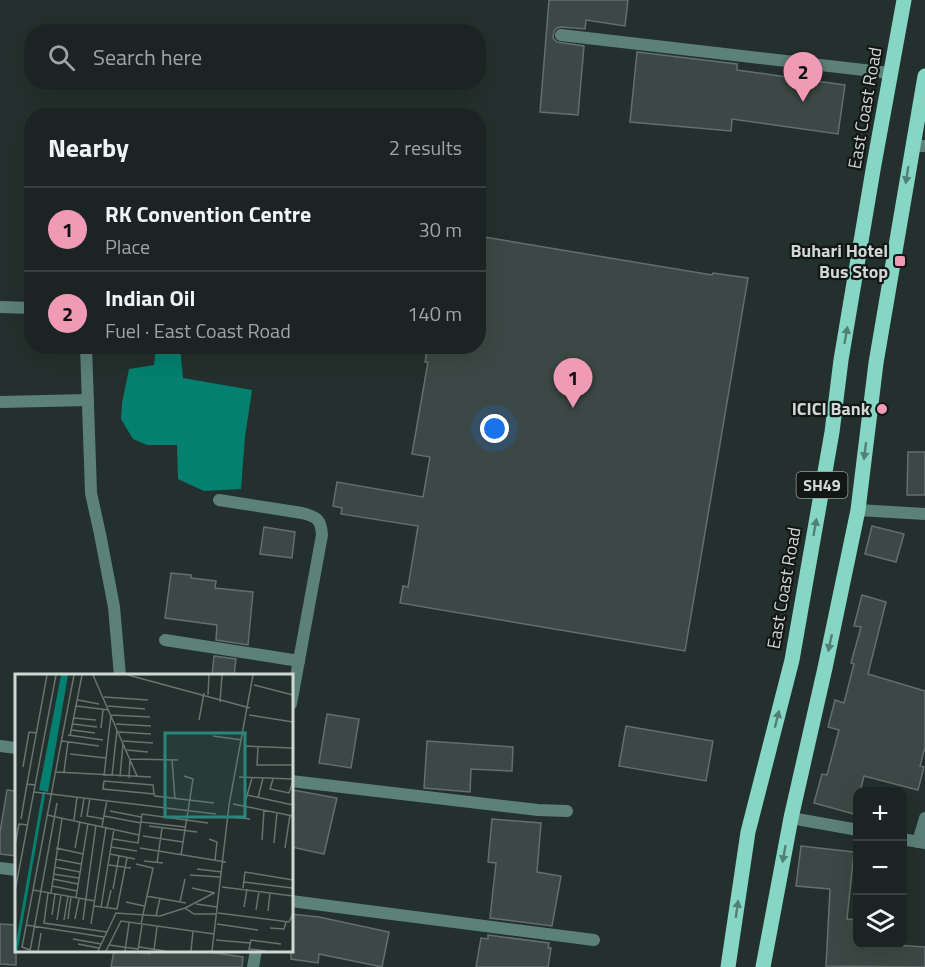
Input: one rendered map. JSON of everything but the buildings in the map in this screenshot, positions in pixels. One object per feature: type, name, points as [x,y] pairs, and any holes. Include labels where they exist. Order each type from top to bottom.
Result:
[{"type":"main road","name":"East Coast Road","points":[[728,967],[748,832],[792,660],[832,432],[841,360],[904,0]]},
{"type":"main road","name":"SH49","points":[[764,967],[791,818],[858,510],[876,363],[919,146],[925,76]]},
{"type":"street","points":[[561,35],[890,73]]},
{"type":"street","points":[[0,308],[24,308]]},
{"type":"street","points":[[86,354],[91,493],[114,607],[120,674]]},
{"type":"street","points":[[0,402],[88,400]]},
{"type":"street","points":[[219,500],[302,513],[313,516],[321,526],[322,535],[292,699]]},
{"type":"street","points":[[858,510],[925,514]]},
{"type":"street","points":[[165,640],[299,661]]},
{"type":"street","points":[[0,746],[15,748]]},
{"type":"street","points":[[292,781],[538,810],[567,811]]},
{"type":"street","points":[[791,818],[853,829]]},
{"type":"street","points":[[907,840],[922,842],[925,818]]},
{"type":"street","points":[[0,868],[15,870]]},
{"type":"street","points":[[292,901],[594,940]]},
{"type":"street","points":[[253,967],[256,952]]},
{"type":"shaded area","points":[[155,354],[181,354],[183,378],[252,390],[241,489],[204,491],[178,479],[177,445],[147,445],[133,439],[121,419],[129,369],[154,365]]},
{"type":"place","name":"Indian Oil","points":[[803,102]]},
{"type":"place","name":"Buhari Hotel Bus Stop","points":[[900,261]]},
{"type":"place","name":"RK Convention Centre","points":[[573,408]]},
{"type":"place","name":"ICICI Bank","points":[[882,409]]}]
